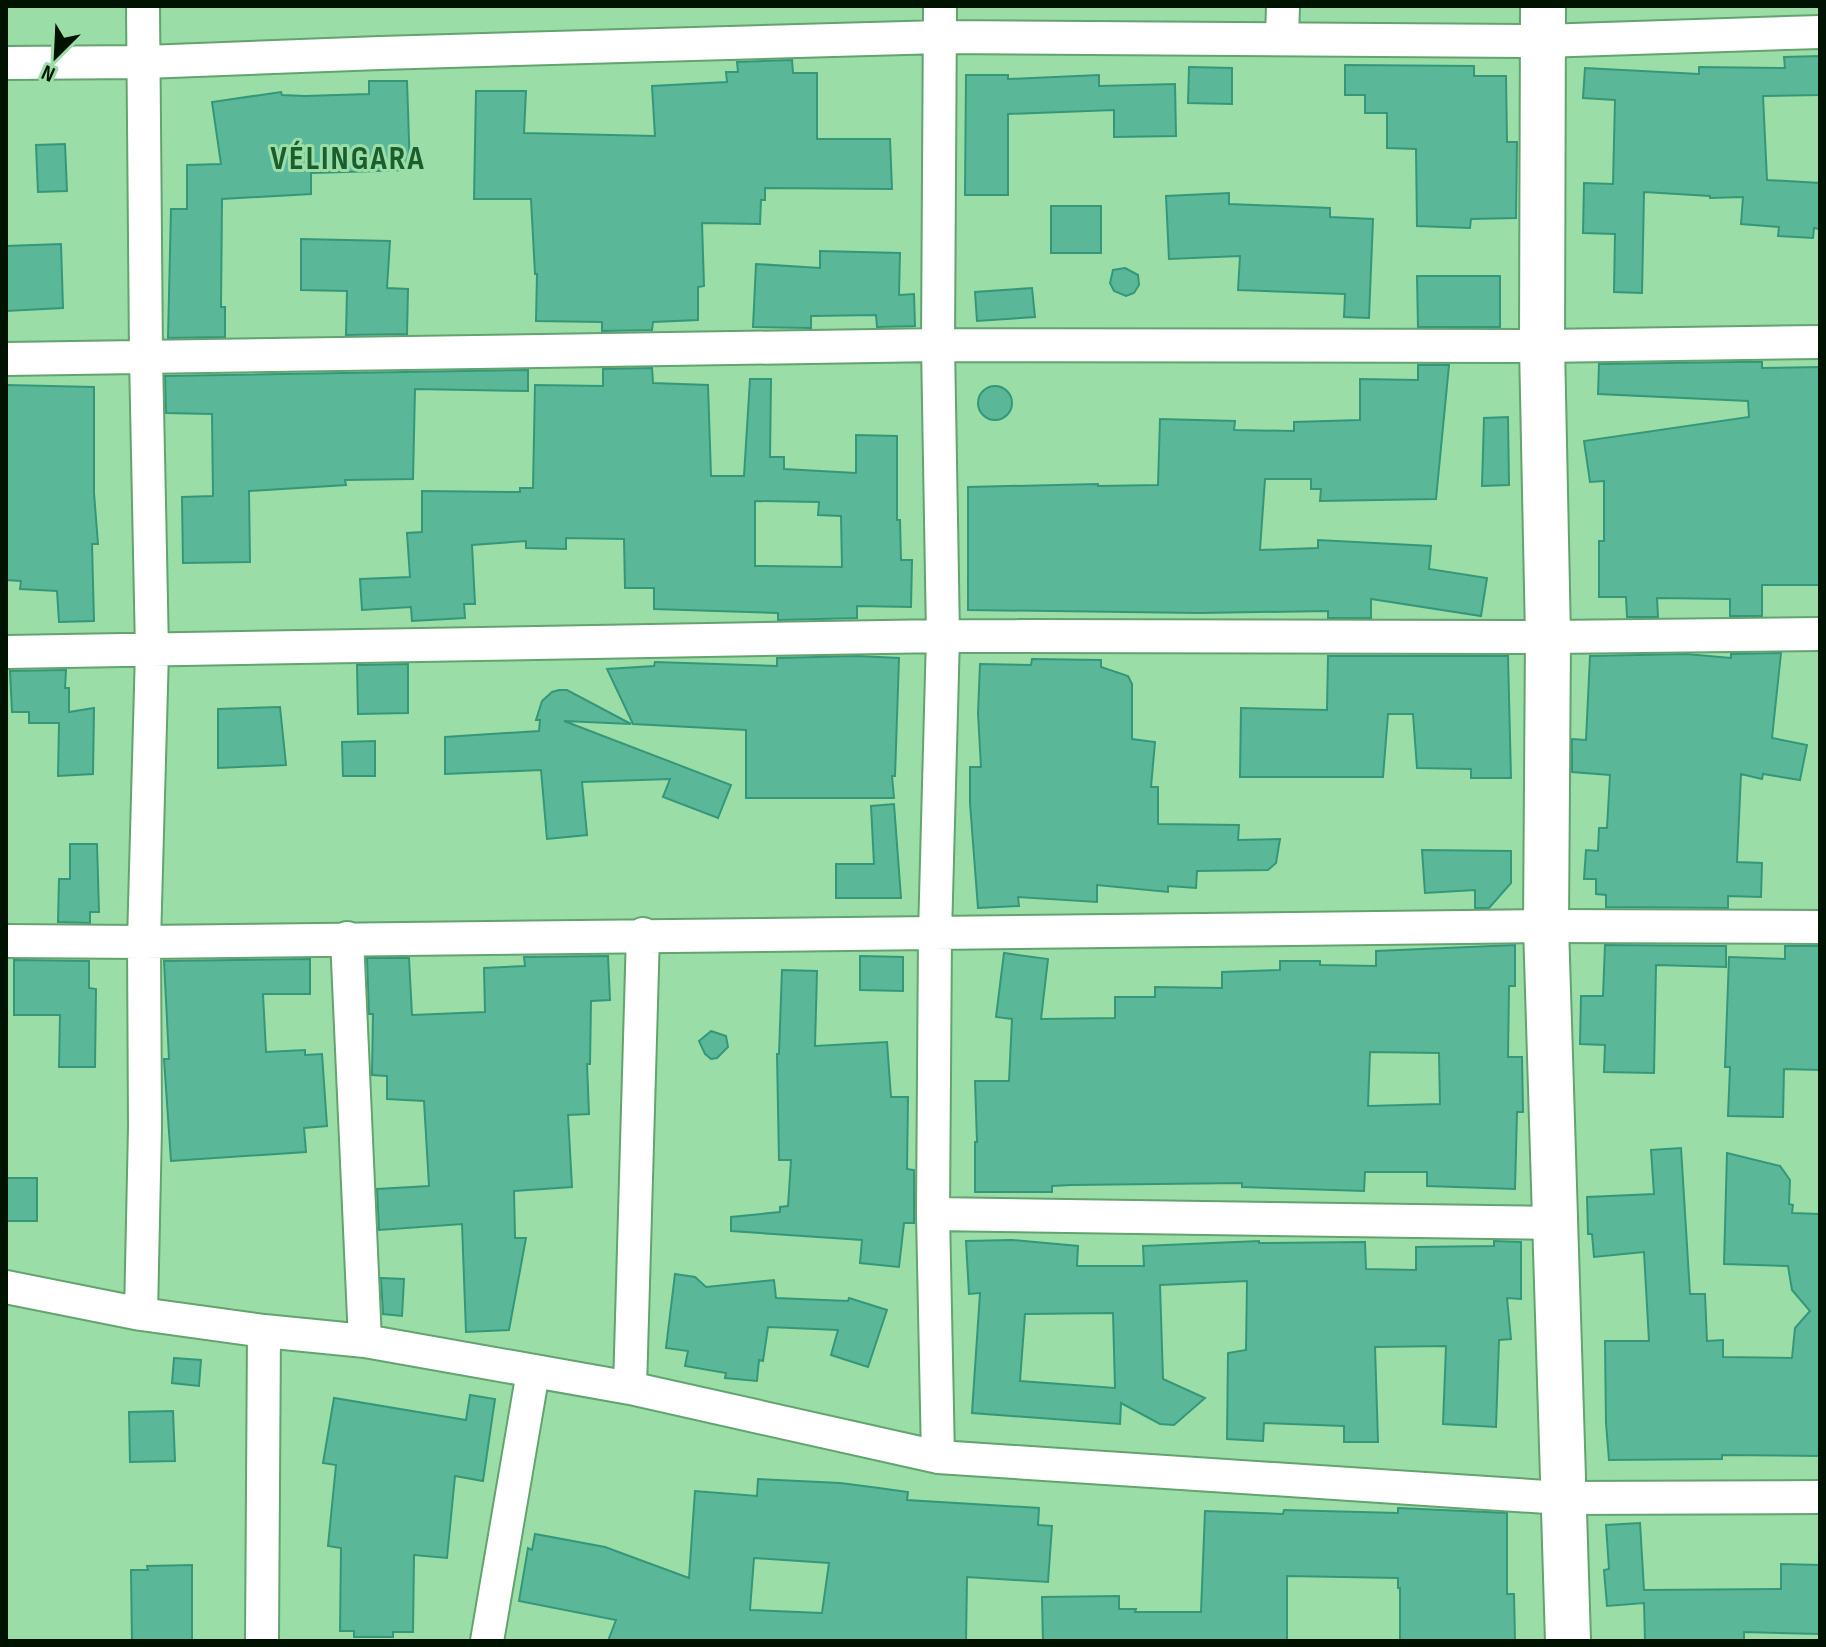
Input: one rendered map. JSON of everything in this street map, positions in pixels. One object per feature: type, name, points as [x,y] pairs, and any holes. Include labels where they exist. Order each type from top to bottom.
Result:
[{"type":"highway","points":[[1542,24],[1542,346],[1548,637],[1546,926],[1568,1641]]},
{"type":"street","points":[[141,1314],[145,1127],[144,942],[152,651],[143,6]]},
{"type":"street","points":[[1282,38],[1283,6]]},
{"type":"street","points":[[938,1457],[933,1214],[935,934],[943,636],[938,345],[940,22]]},
{"type":"street","points":[[6,63],[145,62],[395,52],[940,22],[1282,38],[1542,24],[1820,32]]},
{"type":"street","points":[[6,359],[938,345],[1542,346],[1820,342]]},
{"type":"street","points":[[6,652],[943,636],[1820,634]]},
{"type":"street","points":[[6,941],[1546,926],[1820,927]]},
{"type":"street","points":[[630,1388],[643,934]]},
{"type":"street","points":[[347,938],[365,1341]]},
{"type":"street","points":[[933,1214],[1554,1223]]},
{"type":"street","points":[[6,1287],[141,1314],[365,1341],[630,1388],[938,1457],[1562,1498],[1820,1497]]},
{"type":"street","points":[[262,1641],[264,1331]]},
{"type":"street","points":[[487,1641],[533,1372]]},
{"type":"building","points":[[1820,56],[1820,95],[1763,96],[1767,180],[1820,183],[1820,229],[1814,228],[1813,238],[1778,236],[1779,227],[1741,224],[1743,197],[1710,198],[1644,192],[1642,293],[1614,292],[1615,234],[1583,233],[1584,183],[1613,184],[1615,100],[1583,98],[1585,68],[1699,74],[1699,67],[1785,68],[1784,57]]},
{"type":"building","points":[[792,60],[793,73],[817,73],[817,139],[890,139],[892,189],[765,188],[760,224],[702,223],[704,286],[698,287],[698,320],[653,322],[652,330],[602,331],[602,322],[536,321],[537,274],[531,199],[474,199],[476,91],[526,91],[524,133],[655,136],[652,86],[727,82],[726,72],[738,72],[737,62]]},
{"type":"building","points":[[1345,65],[1474,66],[1474,76],[1506,76],[1507,142],[1517,142],[1516,218],[1471,219],[1470,228],[1417,226],[1416,149],[1387,148],[1387,113],[1365,113],[1365,95],[1345,95]]},
{"type":"building","points":[[1189,67],[1232,68],[1232,104],[1188,103]]},
{"type":"building","points":[[966,75],[1008,75],[1008,79],[1099,75],[1099,86],[1175,84],[1176,136],[1114,137],[1114,110],[1008,114],[1008,195],[965,195]]},
{"type":"building","points":[[369,81],[407,81],[410,170],[311,173],[311,194],[222,199],[221,307],[225,307],[225,337],[168,338],[171,209],[187,209],[187,165],[221,164],[212,102],[281,92],[282,95],[305,96],[369,94]]},
{"type":"building","points":[[65,144],[67,191],[38,192],[36,145]]},
{"type":"building","points":[[1229,193],[1229,204],[1330,208],[1330,217],[1373,219],[1369,318],[1344,317],[1345,294],[1238,290],[1240,256],[1169,259],[1166,196]]},
{"type":"building","points":[[1051,206],[1101,206],[1101,253],[1051,253]]},
{"type":"building","points":[[301,239],[390,241],[387,288],[408,289],[407,334],[346,335],[347,291],[301,290]]},
{"type":"building","points":[[61,244],[63,308],[6,311],[6,246]]},
{"type":"building","points":[[820,251],[900,253],[899,295],[914,294],[915,326],[877,327],[876,315],[811,316],[811,328],[753,327],[756,264],[820,268]]},
{"type":"building","points":[[1125,268],[1138,275],[1139,285],[1134,293],[1126,296],[1114,291],[1110,283],[1113,270]]},
{"type":"building","points":[[1417,276],[1500,276],[1500,327],[1418,327]]},
{"type":"building","points":[[1032,288],[1035,317],[977,321],[975,292]]},
{"type":"building","points":[[1762,362],[1762,368],[1820,367],[1820,585],[1762,585],[1762,616],[1730,616],[1730,599],[1657,598],[1658,617],[1627,617],[1626,597],[1599,597],[1599,541],[1604,541],[1604,481],[1590,482],[1584,441],[1749,417],[1748,401],[1598,394],[1599,364]]},
{"type":"building","points":[[1418,365],[1449,365],[1436,499],[1320,501],[1321,489],[1311,489],[1311,479],[1265,479],[1260,550],[1318,548],[1318,540],[1431,546],[1429,569],[1487,578],[1481,616],[1371,599],[1371,618],[1328,618],[1328,611],[968,610],[968,487],[1158,485],[1160,419],[1235,421],[1234,430],[1294,431],[1294,422],[1360,420],[1360,379],[1418,380]]},
{"type":"building","points":[[652,368],[653,383],[708,385],[711,476],[744,476],[750,379],[771,379],[770,457],[784,457],[784,469],[856,473],[856,435],[897,436],[897,520],[900,520],[901,560],[912,560],[911,607],[857,606],[857,618],[778,620],[778,613],[654,609],[654,588],[625,588],[624,539],[566,538],[566,549],[526,548],[526,541],[472,545],[475,604],[464,604],[465,618],[412,621],[411,607],[362,610],[360,579],[410,577],[407,533],[422,532],[422,491],[520,492],[520,488],[533,488],[535,385],[603,386],[603,369]],"holes":[[[755,501],[819,502],[818,515],[841,516],[842,567],[755,566]]]},
{"type":"building","points":[[528,370],[528,391],[415,389],[413,479],[345,480],[346,485],[249,491],[250,562],[183,563],[182,497],[213,496],[212,414],[166,413],[165,376]]},
{"type":"building","points":[[6,385],[94,387],[94,493],[98,544],[92,544],[94,621],[59,622],[57,591],[20,589],[21,581],[6,580]]},
{"type":"building","points":[[995,386],[1007,391],[1012,403],[1007,415],[995,420],[983,415],[978,403],[983,391]]},
{"type":"building","points":[[1508,417],[1509,485],[1482,486],[1484,418]]},
{"type":"building","points":[[1781,653],[1772,738],[1807,745],[1800,780],[1763,774],[1762,779],[1741,774],[1737,862],[1762,863],[1761,897],[1728,896],[1728,908],[1606,907],[1606,895],[1596,894],[1596,879],[1584,879],[1586,850],[1598,851],[1599,828],[1607,828],[1610,775],[1572,772],[1572,739],[1586,740],[1590,656],[1686,654],[1731,658],[1731,654]]},
{"type":"building","points":[[1328,656],[1508,656],[1511,778],[1471,778],[1471,769],[1417,768],[1413,714],[1388,714],[1383,777],[1240,777],[1241,708],[1327,710]]},
{"type":"building","points":[[777,658],[899,658],[895,776],[892,776],[894,798],[746,798],[746,730],[633,724],[607,669],[654,666],[655,662],[777,666]]},
{"type":"building","points":[[1032,659],[1101,660],[1101,667],[1128,676],[1132,684],[1132,739],[1155,742],[1151,787],[1158,787],[1158,824],[1239,825],[1238,840],[1280,839],[1276,863],[1268,870],[1197,871],[1196,888],[1168,886],[1168,892],[1097,885],[1097,902],[1018,897],[1019,906],[978,908],[970,767],[981,767],[978,713],[980,664],[1031,665]]},
{"type":"building","points":[[408,664],[408,713],[358,714],[357,665]]},
{"type":"building","points":[[66,670],[69,712],[94,708],[93,774],[58,776],[59,723],[29,723],[29,712],[12,712],[10,671]]},
{"type":"building","points":[[559,690],[567,690],[631,724],[564,721],[731,785],[718,818],[663,797],[670,779],[582,782],[587,835],[547,839],[541,770],[445,774],[445,737],[539,731],[540,720],[536,720],[542,701]]},
{"type":"building","points":[[280,707],[286,765],[218,768],[218,709]]},
{"type":"building","points":[[375,741],[375,776],[343,776],[342,742]]},
{"type":"building","points":[[894,804],[901,898],[836,898],[836,864],[874,864],[871,806]]},
{"type":"building","points":[[70,844],[97,844],[99,912],[90,912],[90,923],[58,922],[59,879],[70,879]]},
{"type":"building","points":[[1422,850],[1511,851],[1511,883],[1489,908],[1475,908],[1475,890],[1425,893]]},
{"type":"building","points":[[1515,945],[1515,986],[1509,986],[1508,1057],[1522,1057],[1523,1112],[1517,1112],[1515,1189],[1427,1186],[1427,1172],[1365,1172],[1364,1191],[1242,1187],[1242,1183],[1071,1185],[1052,1186],[1052,1192],[975,1192],[975,1081],[1009,1081],[1012,1019],[996,1017],[1004,953],[1048,959],[1041,1019],[1115,1018],[1115,997],[1155,997],[1155,987],[1222,988],[1222,972],[1280,970],[1280,961],[1376,966],[1376,951]],"holes":[[[1370,1052],[1439,1053],[1440,1104],[1368,1106]]]},
{"type":"building","points":[[1605,945],[1726,946],[1726,967],[1656,965],[1654,1073],[1604,1072],[1605,1045],[1580,1044],[1581,996],[1603,996]]},
{"type":"building","points":[[1785,946],[1820,946],[1820,1070],[1784,1069],[1783,1117],[1728,1116],[1730,1067],[1725,1067],[1729,957],[1785,959]]},
{"type":"building","points":[[608,956],[610,1000],[591,1001],[590,1064],[587,1064],[589,1114],[568,1115],[572,1187],[514,1191],[515,1238],[526,1238],[509,1330],[466,1332],[462,1224],[379,1230],[377,1189],[429,1186],[424,1101],[387,1099],[387,1076],[372,1075],[373,1014],[369,1014],[367,958],[409,958],[412,1015],[485,1012],[484,968],[525,966],[524,957]]},
{"type":"building","points":[[860,956],[903,957],[903,991],[860,990]]},
{"type":"building","points":[[310,959],[310,994],[263,994],[266,1052],[305,1050],[305,1055],[322,1054],[327,1126],[304,1128],[306,1152],[171,1161],[164,1059],[169,1059],[164,961]]},
{"type":"building","points":[[14,960],[89,961],[89,988],[96,989],[95,1067],[59,1067],[60,1015],[14,1015]]},
{"type":"building","points":[[782,970],[817,971],[815,1046],[887,1042],[891,1097],[908,1097],[907,1169],[914,1170],[914,1223],[904,1223],[899,1267],[860,1263],[862,1240],[731,1231],[731,1217],[780,1212],[780,1207],[788,1206],[791,1160],[779,1160],[777,1054]]},
{"type":"building","points":[[711,1031],[726,1036],[728,1047],[717,1058],[711,1059],[699,1041]]},
{"type":"building","points":[[1681,1148],[1690,1294],[1705,1294],[1707,1341],[1723,1340],[1723,1357],[1792,1358],[1795,1328],[1810,1311],[1792,1290],[1788,1266],[1724,1264],[1727,1153],[1780,1166],[1790,1180],[1789,1204],[1793,1205],[1792,1213],[1819,1214],[1820,1456],[1722,1455],[1722,1459],[1609,1460],[1605,1341],[1649,1341],[1644,1252],[1594,1257],[1592,1234],[1588,1234],[1587,1197],[1654,1194],[1651,1150]]},
{"type":"building","points":[[6,1178],[37,1178],[37,1221],[6,1221]]},
{"type":"building","points":[[1012,1240],[1078,1246],[1077,1266],[1144,1266],[1143,1246],[1259,1241],[1365,1242],[1366,1269],[1416,1270],[1416,1247],[1494,1246],[1494,1241],[1521,1242],[1521,1299],[1507,1298],[1511,1339],[1499,1340],[1496,1427],[1443,1424],[1446,1346],[1375,1347],[1378,1442],[1344,1442],[1344,1426],[1264,1423],[1263,1441],[1227,1439],[1228,1353],[1246,1350],[1247,1281],[1160,1285],[1163,1379],[1205,1398],[1174,1425],[1160,1424],[1121,1403],[1120,1424],[972,1413],[980,1293],[969,1294],[966,1241]],"holes":[[[1113,1313],[1115,1388],[1020,1381],[1025,1314]]]},
{"type":"building","points":[[675,1274],[695,1277],[706,1287],[774,1280],[776,1298],[848,1301],[849,1298],[887,1310],[868,1367],[831,1355],[838,1330],[768,1327],[757,1381],[725,1378],[726,1373],[685,1366],[688,1351],[666,1348]]},
{"type":"building","points":[[381,1278],[404,1279],[402,1316],[383,1314]]},
{"type":"building","points":[[174,1358],[201,1360],[199,1386],[172,1383]]},
{"type":"building","points":[[470,1395],[495,1399],[483,1481],[455,1476],[447,1558],[414,1555],[413,1632],[393,1632],[393,1637],[354,1637],[354,1631],[340,1631],[341,1548],[328,1546],[336,1465],[323,1463],[334,1398],[466,1420]]},
{"type":"building","points":[[173,1411],[175,1461],[130,1462],[129,1412]]},
{"type":"building","points":[[758,1479],[840,1483],[908,1492],[907,1500],[1039,1508],[1038,1525],[1052,1526],[1048,1582],[967,1577],[966,1641],[608,1641],[616,1620],[519,1601],[528,1548],[532,1550],[535,1534],[605,1547],[689,1578],[695,1491],[757,1496]],"holes":[[[754,1558],[829,1563],[822,1613],[750,1610]]]},
{"type":"building","points":[[1398,1508],[1507,1513],[1507,1594],[1514,1594],[1515,1641],[1400,1641],[1398,1578],[1287,1576],[1287,1641],[1043,1641],[1042,1597],[1119,1596],[1119,1609],[1136,1609],[1135,1612],[1201,1612],[1205,1511],[1398,1513]]},
{"type":"building","points":[[1640,1523],[1644,1590],[1781,1589],[1781,1564],[1820,1565],[1820,1634],[1744,1632],[1744,1641],[1645,1641],[1644,1603],[1607,1606],[1604,1570],[1609,1569],[1606,1525]]},
{"type":"building","points":[[192,1565],[192,1641],[132,1641],[131,1570],[148,1570],[147,1566]]},
{"type":"district","name":"VÉLINGARA","points":[[348,158]]}]
